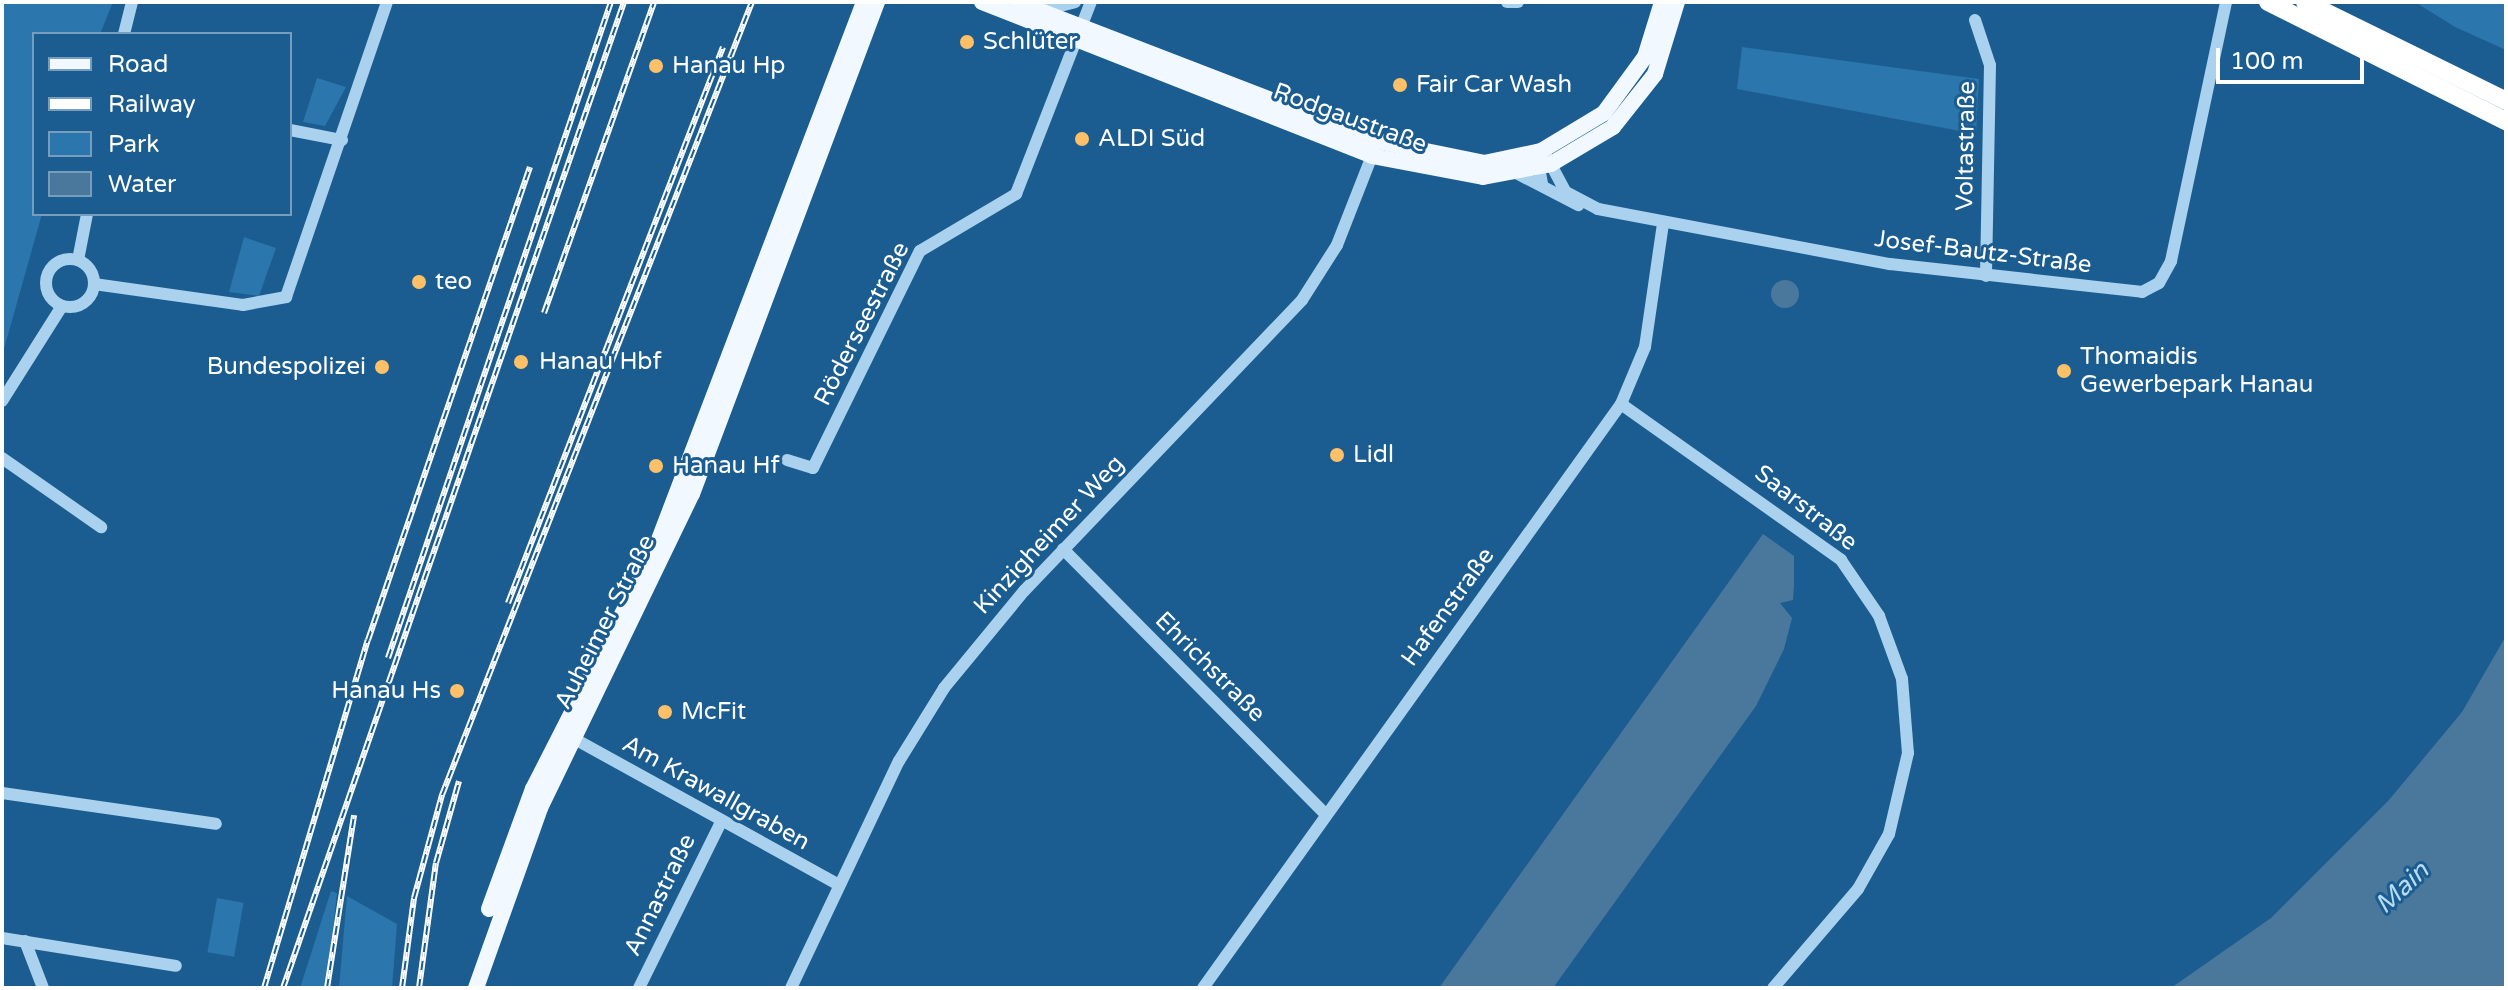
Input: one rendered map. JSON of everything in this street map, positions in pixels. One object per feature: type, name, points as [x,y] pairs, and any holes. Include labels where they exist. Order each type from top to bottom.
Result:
[{"type":"highway","points":[[2268,2],[2506,121]]},
{"type":"highway","points":[[2305,2],[2506,101]]},
{"type":"main road","name":"Auheimer Straße","points":[[476,988],[517,863],[573,738],[671,546],[864,2]]},
{"type":"main road","name":"Auheimer Straße","points":[[468,988],[514,834],[655,550],[877,2]]},
{"type":"main road","name":"Rodgaustraße","points":[[982,2],[1078,34],[1450,175],[1518,174],[1543,167],[1628,113],[1664,57],[1677,2]]},
{"type":"main road","name":"Rodgaustraße","points":[[1017,2],[1078,34]]},
{"type":"main road","name":"Rodgaustraße","points":[[1375,149],[1466,162],[1543,167],[1617,101],[1651,45],[1662,2]]},
{"type":"street","points":[[124,32],[132,2]]},
{"type":"street","points":[[87,216],[78,260],[94,284],[269,305],[286,297],[387,2]]},
{"type":"street","points":[[1037,10],[1075,2]]},
{"type":"street","points":[[1078,34],[1091,2]]},
{"type":"street","points":[[1507,2],[1518,2]]},
{"type":"street","name":"Josef-Bautz-Straße","points":[[1543,167],[1566,192],[1594,208],[1663,223],[1986,276],[2134,292],[2163,279],[2226,2]]},
{"type":"street","name":"Voltastraße","points":[[1975,20],[1990,65],[1986,276]]},
{"type":"street","name":"Röderseestraße","points":[[787,460],[813,468],[920,251],[1016,194],[1078,34]]},
{"type":"street","points":[[292,130],[342,140]]},
{"type":"street","name":"Kinzigheimer Weg","points":[[791,988],[839,885],[928,710],[1063,549],[1302,300],[1337,245],[1375,149]]},
{"type":"street","points":[[1543,167],[1557,198],[1594,208]]},
{"type":"street","name":"Hafenstraße","points":[[1203,988],[1621,404],[1648,335],[1663,223]]},
{"type":"street","points":[[62,306],[47,289],[48,273],[61,261],[78,260]]},
{"type":"street","points":[[2,401],[62,306],[83,303],[94,284]]},
{"type":"street","name":"Saarstraße","points":[[1621,404],[1841,560],[1879,616],[1902,679],[1908,753],[1889,834],[1858,889],[1773,988]]},
{"type":"street","points":[[2,458],[101,527]]},
{"type":"street","name":"Ehrichstraße","points":[[1063,549],[1326,815]]},
{"type":"street","name":"Am Krawallgraben","points":[[573,738],[839,885]]},
{"type":"street","points":[[2,793],[216,824]]},
{"type":"street","name":"Annastraße","points":[[639,988],[721,822]]},
{"type":"street","points":[[2,938],[176,966]]},
{"type":"street","points":[[25,941],[43,988]]},
{"type":"green space","points":[[2,2],[113,2],[101,32],[32,32],[32,216],[41,216],[2,356]]},
{"type":"green space","points":[[2415,2],[2506,2],[2506,50],[2455,27]]},
{"type":"green space","points":[[1742,47],[1979,79],[1976,134],[1737,89]]},
{"type":"green space","points":[[317,78],[346,87],[325,126],[303,122]]},
{"type":"green space","points":[[244,237],[276,248],[259,296],[229,292]]},
{"type":"green space","points":[[331,891],[337,893],[326,988],[300,988]]},
{"type":"green space","points":[[347,896],[397,924],[392,988],[339,988]]},
{"type":"green space","points":[[217,898],[244,903],[234,957],[207,952]]},
{"type":"water","points":[[1785,280],[1795,284],[1799,294],[1795,304],[1785,308],[1775,304],[1771,294],[1775,284]]},
{"type":"water","points":[[1763,534],[1794,556],[1794,584],[1793,600],[1780,603],[1792,618],[1784,649],[1756,706],[1553,988],[1439,988]]},
{"type":"water","name":"Main","points":[[2506,636],[2506,988],[2171,988],[2271,918],[2389,800],[2462,712]]},
{"type":"railway","points":[[388,658],[611,2]]},
{"type":"railway","points":[[283,988],[624,2]]},
{"type":"railway","points":[[544,313],[654,2]]},
{"type":"railway","points":[[402,988],[414,898],[442,795],[752,2]]},
{"type":"railway","points":[[508,603],[723,47]]},
{"type":"railway","points":[[264,988],[368,640],[530,167]]},
{"type":"railway","points":[[419,988],[436,863],[459,781]]},
{"type":"railway","points":[[327,988],[354,815]]},
{"type":"place","name":"Schlüter","points":[[967,42]]},
{"type":"place","name":"Hanau Hp","points":[[656,66]]},
{"type":"place","name":"Fair Car Wash","points":[[1400,85]]},
{"type":"place","name":"ALDI Süd","points":[[1082,139]]},
{"type":"place","name":"teo","points":[[419,282]]},
{"type":"place","name":"Hanau Hbf","points":[[521,362]]},
{"type":"place","name":"Bundespolizei","points":[[382,367]]},
{"type":"place","name":"Thomaidis Gewerbepark Hanau","points":[[2064,371]]},
{"type":"place","name":"Lidl","points":[[1337,455]]},
{"type":"place","name":"Hanau Hf","points":[[656,466]]},
{"type":"place","name":"Hanau Hs","points":[[457,691]]},
{"type":"place","name":"McFit","points":[[665,712]]}]
